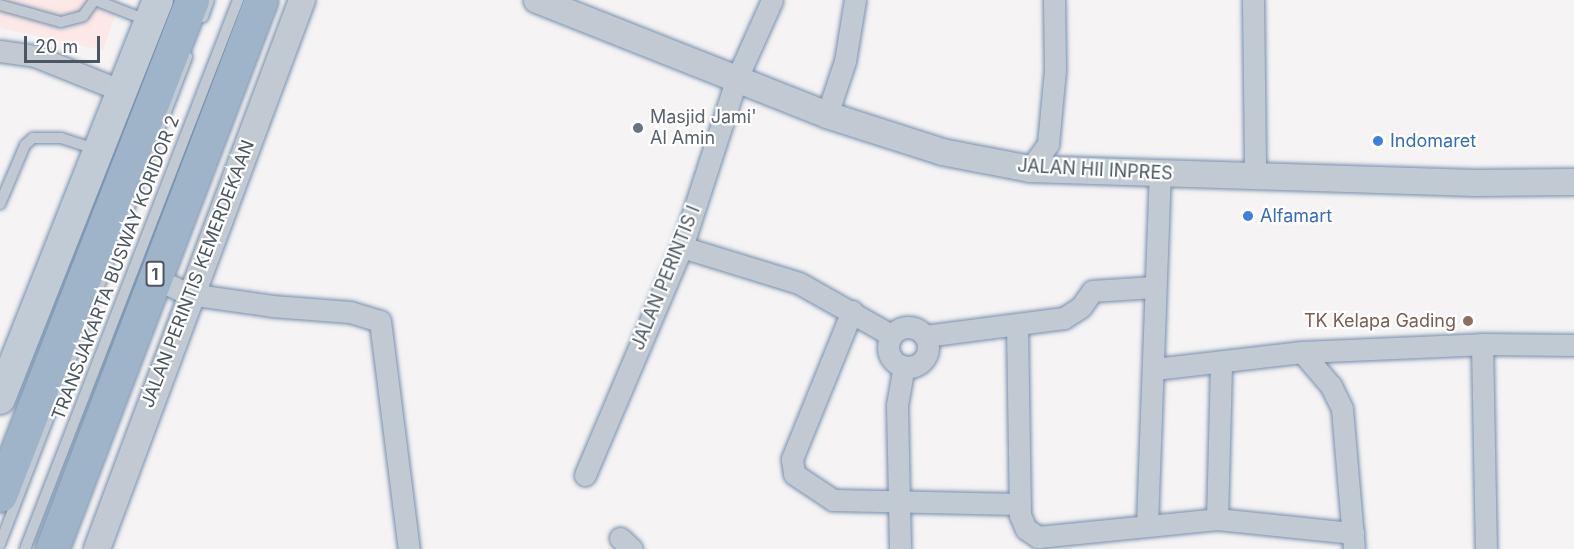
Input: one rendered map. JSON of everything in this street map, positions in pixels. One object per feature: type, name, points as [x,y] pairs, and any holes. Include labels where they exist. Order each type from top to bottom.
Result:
[{"type":"highway","points":[[0,495],[172,27],[192,0]]},
{"type":"highway","name":"1","points":[[52,549],[261,0]]},
{"type":"main road","points":[[0,399],[122,91],[172,27]]},
{"type":"street","name":"JALAN PERINTIS KEMERDEKAAN","points":[[97,549],[189,294],[302,0]]},
{"type":"street","name":"JALAN HII INPRES","points":[[537,0],[827,115],[942,152],[1030,169],[1574,182]]},
{"type":"street","name":"JALAN PERINTIS I","points":[[585,475],[682,247],[737,78],[772,0]]},
{"type":"street","points":[[827,115],[845,61],[855,0]]},
{"type":"street","points":[[1030,169],[1048,144],[1055,70],[1054,0]]},
{"type":"street","points":[[1253,0],[1255,176]]},
{"type":"street","points":[[0,51],[35,57],[122,91]]},
{"type":"street","points":[[1147,524],[1155,369],[1154,287],[1160,173]]},
{"type":"street","points":[[682,247],[799,284],[852,311],[891,335]]},
{"type":"street","points":[[154,278],[189,294],[359,313],[380,321],[409,549]]},
{"type":"street","points":[[925,336],[925,358],[912,367],[897,364],[888,351],[891,335],[904,327],[913,327],[925,336],[1064,318],[1080,307],[1092,291],[1154,287]]},
{"type":"street","points":[[852,311],[792,459],[794,474],[833,500],[899,504],[1020,504]]},
{"type":"street","points":[[1017,325],[1020,504],[1026,529],[1038,537],[1147,524],[1191,524],[1217,519],[1354,541],[1342,409],[1331,386],[1302,352]]},
{"type":"street","points":[[1155,369],[1302,352],[1482,344],[1574,345]]},
{"type":"street","points":[[1482,344],[1486,549]]},
{"type":"street","points":[[1217,519],[1221,363]]},
{"type":"street","points":[[900,549],[897,405],[904,367]]},
{"type":"lane","name":"TRANSJAKARTA BUSWAY KORIDOR 2","points":[[0,544],[172,27],[209,0]]},
{"type":"lane","name":"TRANSJAKARTA BUSWAY KORIDOR 2","points":[[25,549],[237,0]]},
{"type":"lane","points":[[0,5],[61,22],[82,16],[95,1],[172,27]]},
{"type":"lane","points":[[0,204],[25,145],[33,138],[61,138],[99,150]]},
{"type":"shaded area","points":[[0,0],[120,0],[103,50],[0,28]]},
{"type":"place","name":"Masjid Jami' Al Amin","points":[[638,128]]},
{"type":"place","name":"Indomaret","points":[[1378,141]]},
{"type":"place","name":"Alfamart","points":[[1248,216]]},
{"type":"place","name":"TK Kelapa Gading","points":[[1468,321]]}]
